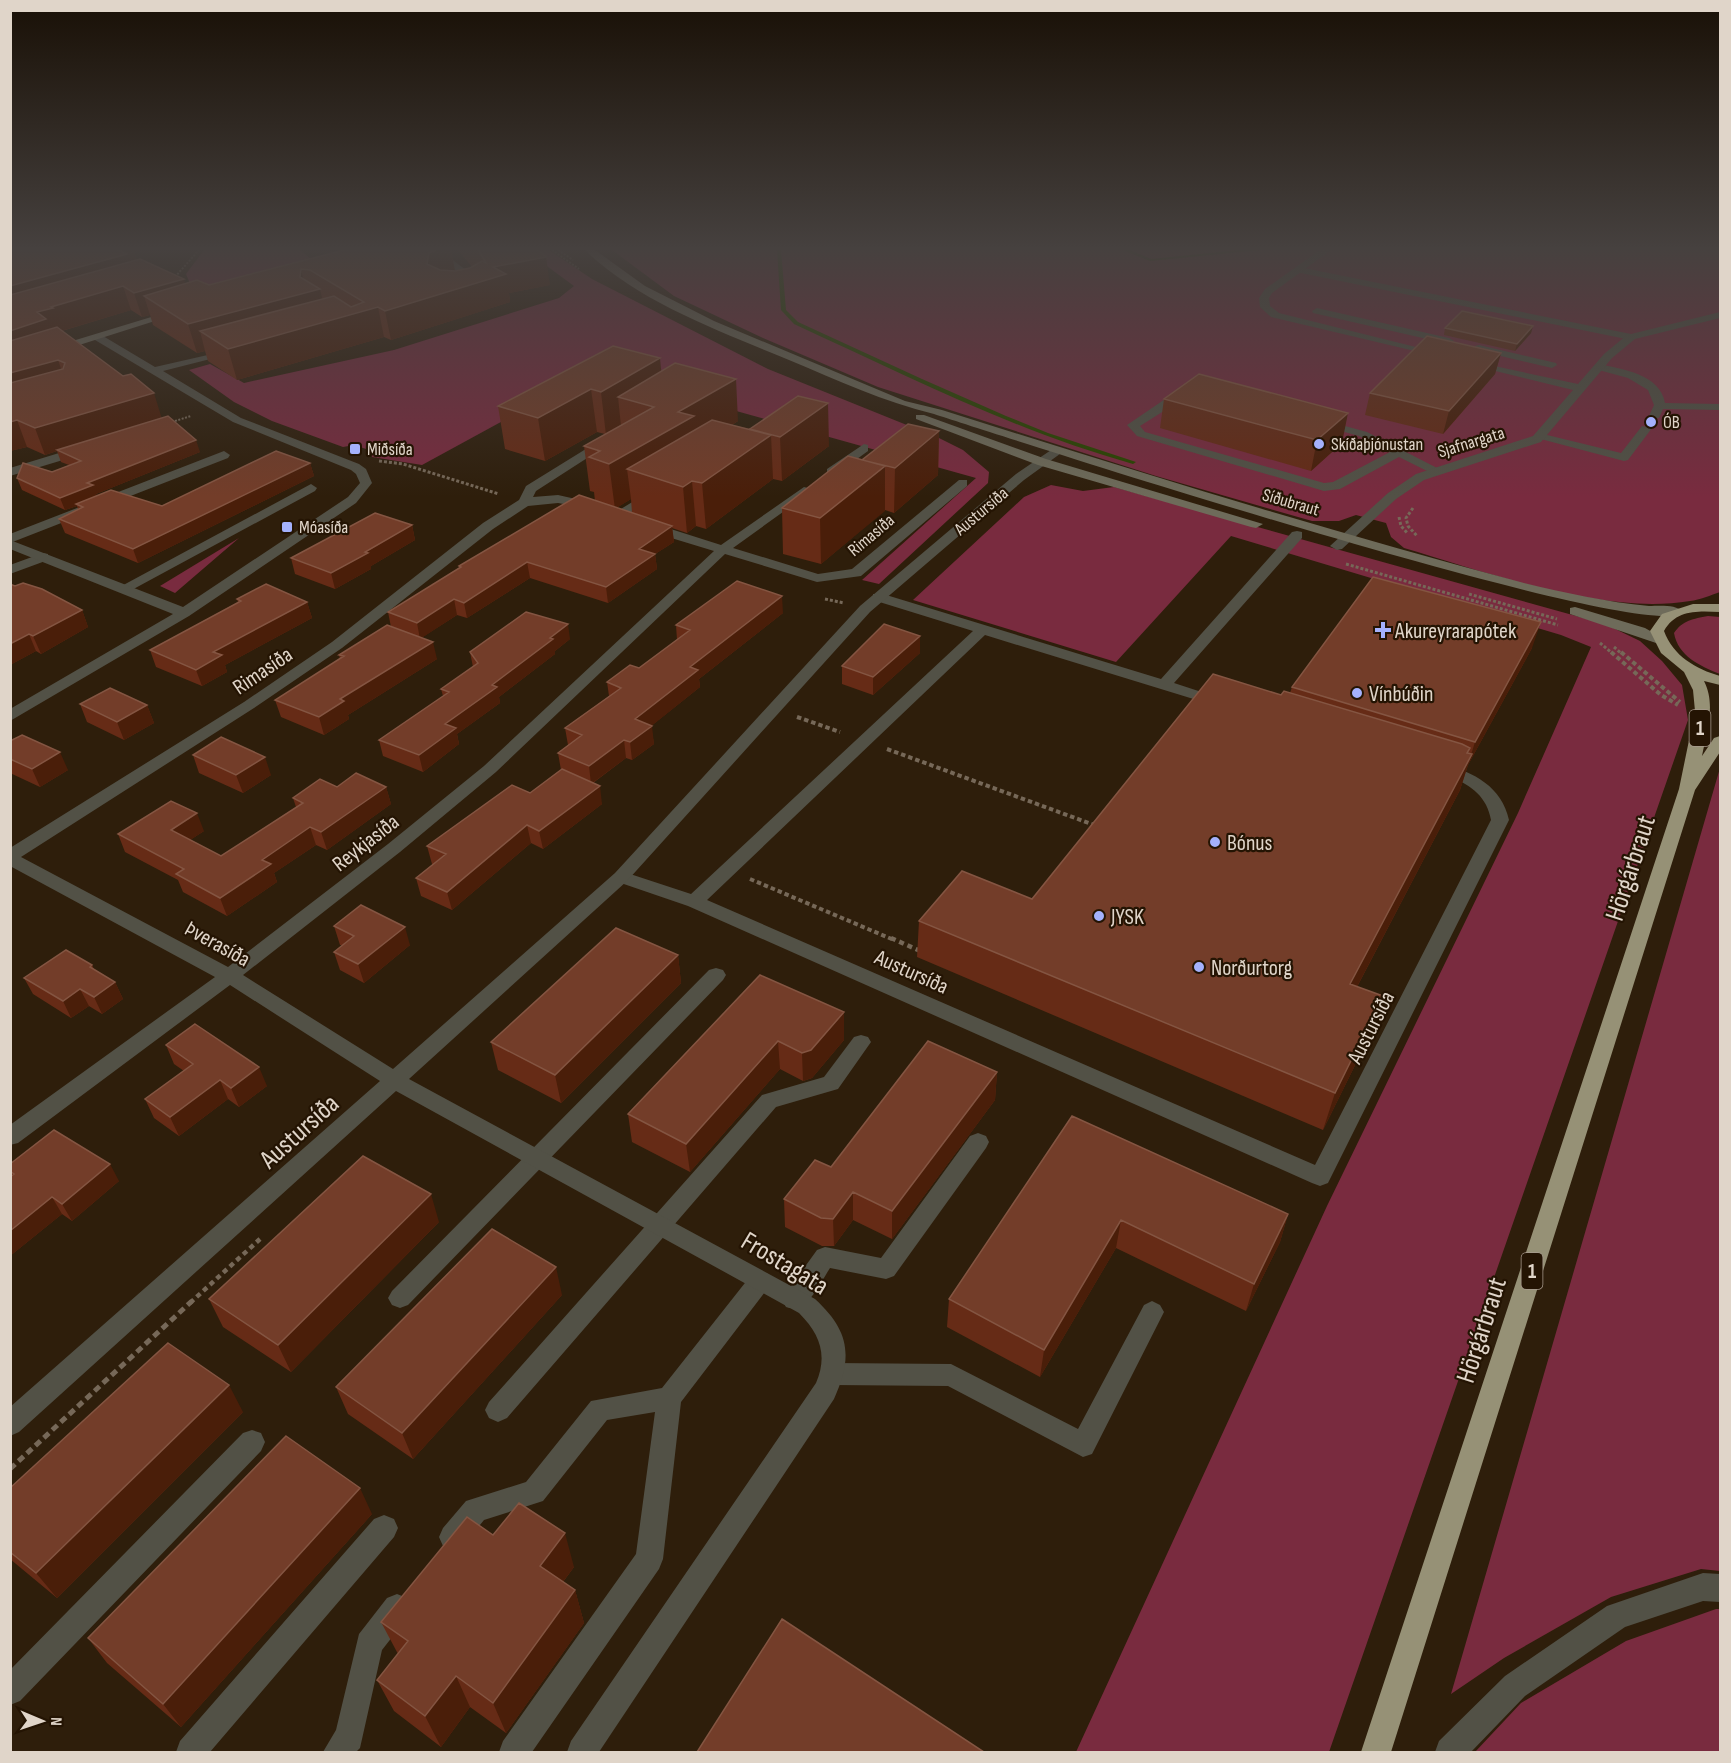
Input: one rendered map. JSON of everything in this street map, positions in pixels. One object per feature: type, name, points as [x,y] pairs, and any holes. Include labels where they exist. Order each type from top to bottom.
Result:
[{"type":"highway","points":[[1659,640],[1657,631],[1660,623],[1676,612],[1717,606]]},
{"type":"highway","name":"1","points":[[1659,640],[1669,654],[1690,669],[1720,681]]},
{"type":"highway","name":"Hörgárbraut","points":[[1376,1752],[1687,789],[1703,711],[1701,690],[1690,669]]},
{"type":"highway","name":"Hörgárbraut","points":[[1687,789],[1720,741]]},
{"type":"street","points":[[10,364],[116,332]]},
{"type":"street","name":"Síðubraut","points":[[732,332],[901,403],[938,412],[1342,542],[1595,617],[1659,640]]},
{"type":"street","points":[[1338,332],[1452,358]]},
{"type":"street","points":[[1384,343],[1396,332]]},
{"type":"street","points":[[1408,332],[1552,365]]},
{"type":"street","points":[[1608,332],[1631,337]]},
{"type":"street","name":"Sjafnargata","points":[[1342,542],[1392,496],[1420,477],[1516,448],[1539,437],[1599,367],[1631,337],[1650,332]]},
{"type":"street","points":[[10,716],[184,613],[352,500],[366,483],[362,472],[355,467],[237,420],[99,338]]},
{"type":"street","points":[[156,370],[242,348]]},
{"type":"street","points":[[1498,369],[1510,356]]},
{"type":"street","points":[[1464,361],[1581,388]]},
{"type":"street","points":[[1599,367],[1641,379],[1658,394],[1658,411],[1720,407]]},
{"type":"street","points":[[1197,394],[1178,395],[1133,425],[1141,434],[1324,487],[1336,486],[1399,452]]},
{"type":"street","name":"Síðubraut","points":[[901,403],[921,418],[1042,462],[1297,535],[1342,542],[1588,603],[1632,610],[1676,612]]},
{"type":"street","points":[[1307,419],[1362,434],[1437,471]]},
{"type":"street","points":[[1539,437],[1624,457],[1646,428]]},
{"type":"street","name":"Rimasíða","points":[[525,502],[530,489],[618,435]]},
{"type":"street","points":[[10,472],[98,445]]},
{"type":"street","points":[[721,551],[864,448]]},
{"type":"street","name":"Austursíða","points":[[10,1424],[396,1081],[621,877],[878,597],[1020,477],[1058,451]]},
{"type":"street","points":[[10,542],[224,455]]},
{"type":"street","name":"Rimasíða","points":[[10,857],[249,705],[337,645],[488,526],[525,502],[541,499],[567,500],[721,551],[817,578],[856,573],[963,483]]},
{"type":"street","points":[[617,515],[667,485]]},
{"type":"street","points":[[123,589],[311,488]]},
{"type":"street","points":[[1164,685],[1297,535]]},
{"type":"street","points":[[10,542],[184,613]]},
{"type":"street","name":"Reykjasíða","points":[[10,1137],[229,976],[394,848],[490,769],[721,551]]},
{"type":"street","points":[[10,570],[43,557]]},
{"type":"street","points":[[878,597],[1231,705]]},
{"type":"street","points":[[694,902],[983,629]]},
{"type":"street","name":"Austursíða","points":[[621,877],[694,902],[1320,1177],[1500,820],[1496,802],[1481,786],[1457,773],[1423,763]]},
{"type":"street","name":"Þverasíða","points":[[10,857],[229,976],[396,1081]]},
{"type":"street","points":[[400,1298],[716,975]]},
{"type":"street","points":[[498,1410],[769,1101],[831,1083],[861,1042]]},
{"type":"street","name":"Frostagata","points":[[396,1081],[813,1311],[827,1327],[833,1340],[835,1357],[833,1374],[825,1391],[582,1752]]},
{"type":"street","points":[[794,1300],[825,1257],[886,1269],[978,1142]]},
{"type":"street","points":[[514,1752],[649,1559],[669,1398],[760,1281]]},
{"type":"street","points":[[833,1374],[951,1375],[1083,1445],[1152,1312]]},
{"type":"street","points":[[440,1554],[475,1510],[534,1492],[600,1409],[669,1398]]},
{"type":"street","points":[[10,1691],[252,1442]]},
{"type":"street","points":[[191,1752],[384,1528]]},
{"type":"street","points":[[1450,1752],[1515,1686],[1617,1616],[1704,1587],[1720,1588]]},
{"type":"street","points":[[338,1752],[349,1737],[369,1644],[412,1590]]},
{"type":"path","points":[[1338,561],[1565,627]]},
{"type":"path","points":[[1404,576],[1567,622]]},
{"type":"path","points":[[1599,635],[1606,640]]},
{"type":"path","points":[[1596,640],[1661,695],[1684,706],[1611,644]]},
{"type":"path","points":[[804,719],[1104,829]]},
{"type":"path","points":[[729,870],[918,950],[925,942]]},
{"type":"shaded area","points":[[450,332],[696,332],[768,369],[939,438],[963,450],[989,472],[988,483],[879,584],[862,580],[976,478],[611,376],[589,374],[422,465],[372,457],[372,451],[354,445],[343,447],[272,421],[234,402],[189,370],[210,364],[244,383],[394,350]]},
{"type":"shaded area","points":[[751,332],[1720,332],[1720,592],[1702,599],[1657,604],[1621,602],[1584,597],[1508,579],[1404,548],[1391,537],[1386,523],[1356,515],[1339,521],[1312,521],[1156,476],[878,387]]},
{"type":"shaded area","points":[[1051,485],[1083,491],[1114,487],[1605,624],[1640,641],[1662,661],[1682,685],[1688,720],[1329,1752],[1076,1752],[1327,1206],[1518,813],[1591,647],[1561,635],[1231,536],[1116,662],[913,600],[1024,497]]},
{"type":"shaded area","points":[[239,538],[175,593],[160,586]]},
{"type":"shaded area","points":[[1708,616],[1720,617],[1720,674],[1698,664],[1685,654],[1676,641],[1674,633],[1693,619]]},
{"type":"shaded area","points":[[1720,768],[1720,1571],[1701,1569],[1611,1597],[1504,1658],[1451,1694]]},
{"type":"shaded area","points":[[1720,1609],[1720,1752],[1475,1752],[1521,1703],[1626,1641]]},
{"type":"building","points":[[39,332],[64,332],[123,376],[131,374],[154,393],[35,428],[17,420],[10,422],[10,383],[63,369],[65,363],[58,360],[10,373],[10,341]]},
{"type":"building","points":[[202,332],[288,332],[228,349]]},
{"type":"building","points":[[1464,332],[1527,332],[1517,344]]},
{"type":"building","points":[[1427,336],[1501,353],[1449,411],[1370,393]]},
{"type":"building","points":[[613,346],[660,358],[601,392],[591,389],[538,418],[498,406]]},
{"type":"building","points":[[675,363],[736,379],[678,412],[694,416],[609,464],[589,457],[600,451],[584,446],[654,407],[618,397]]},
{"type":"building","points":[[1199,374],[1348,413],[1317,440],[1164,399]]},
{"type":"building","points":[[798,396],[828,403],[780,437],[750,429]]},
{"type":"building","points":[[168,416],[196,440],[87,483],[93,485],[60,498],[17,478],[23,463],[52,472],[81,461],[57,450]]},
{"type":"building","points":[[712,420],[771,435],[702,483],[692,481],[683,487],[627,469]]},
{"type":"building","points":[[908,424],[939,431],[895,468],[862,460]]},
{"type":"building","points":[[276,451],[310,463],[133,549],[59,519],[83,507],[76,504],[111,490],[162,506]]},
{"type":"building","points":[[848,456],[885,466],[820,518],[782,508]]},
{"type":"building","points":[[579,495],[672,526],[639,549],[655,554],[606,587],[527,562],[464,603],[454,599],[417,623],[388,612],[461,567],[459,566]]},
{"type":"building","points":[[375,513],[412,525],[331,573],[291,558]]},
{"type":"building","points":[[1373,577],[1541,622],[1475,742],[1292,687]]},
{"type":"building","points":[[737,581],[782,596],[690,667],[698,670],[635,719],[652,726],[630,742],[624,740],[589,766],[558,753],[582,735],[565,728],[621,688],[607,682],[630,665],[639,668],[690,630],[676,625]]},
{"type":"building","points":[[23,583],[42,589],[82,610],[33,636],[29,634],[10,644],[10,584],[15,586]]},
{"type":"building","points":[[266,584],[307,602],[213,652],[222,655],[196,670],[150,650],[241,601],[237,599]]},
{"type":"building","points":[[526,612],[568,624],[550,638],[553,639],[492,685],[497,687],[445,724],[456,728],[419,755],[379,740],[449,692],[441,689],[478,663],[470,652]]},
{"type":"building","points":[[884,624],[920,636],[873,677],[842,666]]},
{"type":"building","points":[[387,625],[433,642],[340,699],[344,701],[319,717],[275,700],[344,656],[339,655]]},
{"type":"building","points":[[1213,674],[1281,695],[1284,691],[1462,744],[1470,748],[1467,753],[1472,754],[1350,984],[1383,996],[1335,1093],[919,921],[962,871],[1032,899]]},
{"type":"building","points":[[110,688],[147,705],[117,722],[80,704]]},
{"type":"building","points":[[22,735],[60,752],[32,769],[10,759],[10,741]]},
{"type":"building","points":[[221,737],[265,757],[236,775],[193,755]]},
{"type":"building","points":[[562,769],[600,786],[539,831],[527,825],[447,892],[416,878],[446,854],[427,846],[512,785],[530,793]]},
{"type":"building","points":[[356,773],[386,787],[321,832],[310,827],[262,860],[271,864],[220,898],[176,874],[184,869],[118,834],[171,801],[197,813],[171,830],[221,856],[303,803],[293,798],[320,779],[337,787]]},
{"type":"building","points":[[361,905],[405,927],[358,964],[334,952],[354,936],[334,926]]},
{"type":"building","points":[[616,928],[678,955],[555,1075],[491,1042]]},
{"type":"building","points":[[66,950],[115,982],[94,997],[80,989],[63,1001],[24,978]]},
{"type":"building","points":[[760,975],[844,1012],[811,1050],[802,1053],[778,1041],[686,1144],[628,1114]]},
{"type":"building","points":[[195,1024],[259,1067],[231,1088],[220,1080],[170,1117],[145,1099],[193,1064],[166,1045]]},
{"type":"building","points":[[928,1041],[997,1072],[892,1211],[853,1192],[833,1219],[821,1218],[784,1199],[815,1160],[831,1167]]},
{"type":"building","points":[[1072,1116],[1288,1214],[1254,1284],[1121,1220],[1044,1350],[949,1299]]},
{"type":"building","points":[[54,1130],[110,1164],[62,1204],[52,1197],[10,1231],[10,1177],[14,1174],[10,1171],[10,1164]]},
{"type":"building","points":[[363,1156],[431,1194],[278,1345],[209,1299]]},
{"type":"building","points":[[492,1229],[556,1267],[402,1433],[336,1387]]},
{"type":"building","points":[[168,1343],[229,1385],[36,1573],[10,1552],[10,1488]]},
{"type":"building","points":[[286,1436],[360,1488],[163,1704],[88,1638]]},
{"type":"building","points":[[519,1503],[565,1533],[540,1566],[575,1590],[493,1703],[456,1676],[425,1716],[377,1680],[408,1641],[381,1622],[467,1517],[493,1535]]},
{"type":"building","points":[[782,1619],[984,1752],[697,1752]]},
{"type":"waterway","points":[[816,332],[1004,417],[1046,434],[1133,462]]},
{"type":"place","name":"ÓB","points":[[1651,422]]},
{"type":"place","name":"Skíðaþjónustan","points":[[1319,444]]},
{"type":"place","name":"Miðsíða","points":[[355,449]]},
{"type":"place","name":"Móasíða","points":[[287,527]]},
{"type":"place","name":"Akureyrarapótek","points":[[1383,630]]},
{"type":"place","name":"Vínbúðin","points":[[1357,693]]},
{"type":"place","name":"Bónus","points":[[1215,842]]},
{"type":"place","name":"JYSK","points":[[1099,916]]},
{"type":"place","name":"Norðurtorg","points":[[1199,967]]}]
